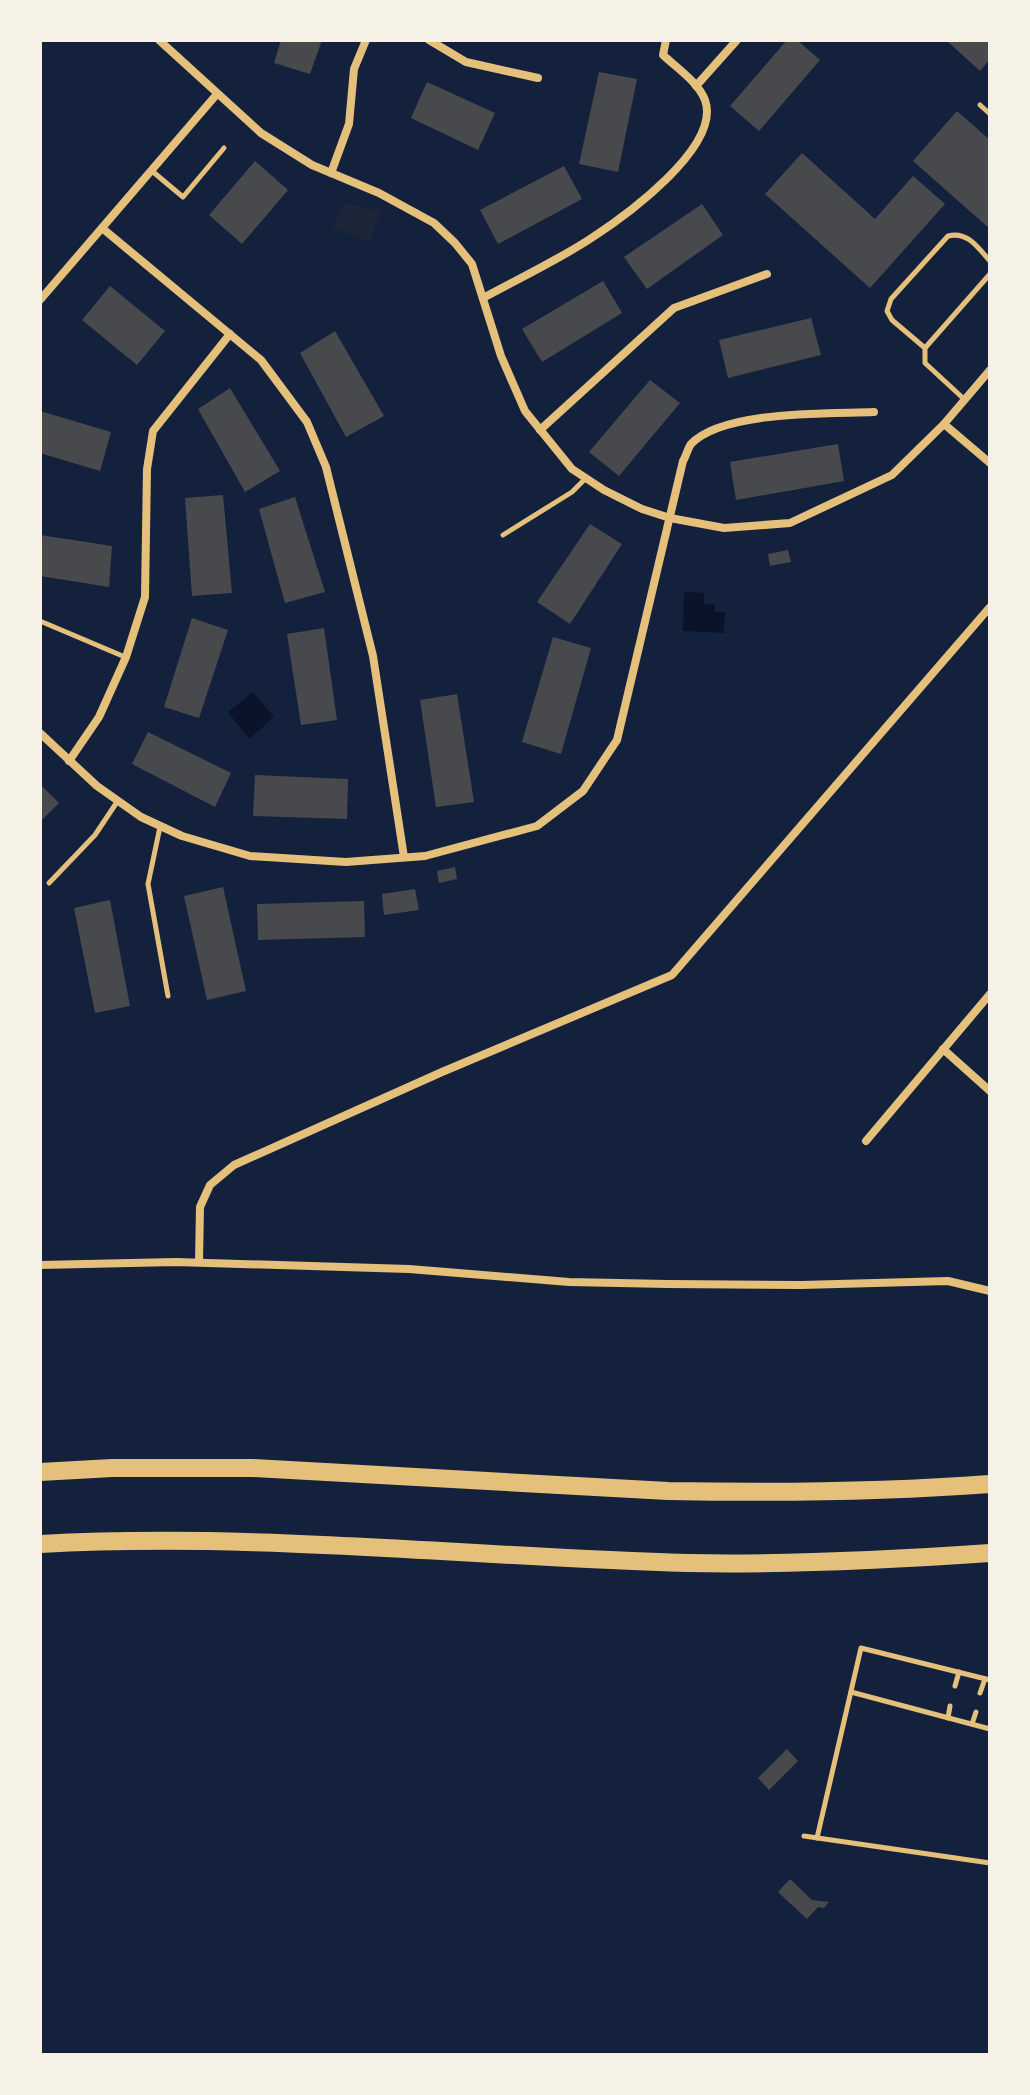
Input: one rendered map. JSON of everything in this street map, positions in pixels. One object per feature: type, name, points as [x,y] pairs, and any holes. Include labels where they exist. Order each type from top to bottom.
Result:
[{"type":"highway","points":[[40,1472],[112,1468],[252,1468],[723,1492],[861,1492],[990,1484]]},
{"type":"highway","points":[[40,1544],[280,1542],[686,1563],[807,1564],[990,1553]]},
{"type":"street","points":[[331,173],[349,124],[354,69],[366,40]]},
{"type":"street","points":[[429,40],[466,62],[538,78]]},
{"type":"street","points":[[483,298],[590,239],[652,192],[693,150],[706,128],[705,102],[696,86],[663,55],[666,40]]},
{"type":"street","points":[[696,86],[737,40]]},
{"type":"street","points":[[161,42],[261,133],[312,165],[379,193],[434,223],[472,264],[501,356],[525,411],[572,469],[642,509],[670,518],[724,528],[790,523],[892,475],[944,424],[990,370]]},
{"type":"street","points":[[40,300],[217,94]]},
{"type":"street","points":[[102,228],[261,360],[307,422],[326,467],[373,656],[404,857]]},
{"type":"street","points":[[540,430],[674,308],[767,274]]},
{"type":"street","points":[[69,761],[99,717],[126,657],[145,597],[147,469],[153,431],[230,334]]},
{"type":"street","points":[[40,733],[117,802],[160,827],[250,856],[346,862],[425,856],[537,826],[583,791],[617,740],[683,461],[690,445],[710,431],[759,417],[874,412]]},
{"type":"street","points":[[944,424],[990,463]]},
{"type":"street","points":[[199,1262],[200,1207],[210,1185],[234,1165],[442,1072],[672,975],[990,607]]},
{"type":"street","points":[[866,1141],[990,994]]},
{"type":"street","points":[[943,1049],[990,1091]]},
{"type":"street","points":[[40,1265],[199,1262],[409,1269],[569,1282],[801,1285],[948,1281],[990,1291]]},
{"type":"lane","points":[[980,105],[990,114]]},
{"type":"lane","points":[[151,170],[183,197],[224,148]]},
{"type":"lane","points":[[925,348],[892,320],[887,311],[891,299],[948,236],[958,234],[969,238],[990,261]]},
{"type":"lane","points":[[964,400],[925,363],[925,348],[990,274]]},
{"type":"lane","points":[[503,535],[572,492],[586,478]]},
{"type":"lane","points":[[40,621],[126,657]]},
{"type":"lane","points":[[49,883],[95,835],[117,802]]},
{"type":"lane","points":[[160,827],[148,884],[168,996]]},
{"type":"lane","points":[[817,1838],[861,1648],[987,1679],[980,1693]]},
{"type":"lane","points":[[955,1686],[959,1672]]},
{"type":"lane","points":[[851,1692],[990,1729]]},
{"type":"lane","points":[[948,1718],[950,1706]]},
{"type":"lane","points":[[972,1724],[976,1712]]},
{"type":"lane","points":[[804,1836],[990,1863]]},
{"type":"shaded area","points":[[344,203],[381,211],[369,241],[333,228]]},
{"type":"shaded area","points":[[684,592],[704,593],[704,604],[715,604],[715,612],[725,612],[724,633],[683,631]]},
{"type":"shaded area","points":[[253,692],[274,717],[249,739],[228,712]]},
{"type":"building","points":[[281,40],[322,40],[310,74],[274,63]]},
{"type":"building","points":[[787,40],[797,40],[820,60],[759,131],[730,106]]},
{"type":"building","points":[[946,40],[990,40],[990,59],[980,71]]},
{"type":"building","points":[[599,72],[637,79],[618,172],[579,164]]},
{"type":"building","points":[[427,82],[495,113],[478,150],[411,118]]},
{"type":"building","points":[[957,111],[990,140],[990,229],[913,161]]},
{"type":"building","points":[[802,153],[875,219],[913,176],[945,204],[870,288],[765,194]]},
{"type":"building","points":[[255,161],[288,190],[242,244],[209,215]]},
{"type":"building","points":[[564,166],[582,199],[498,244],[480,210]]},
{"type":"building","points":[[702,204],[723,235],[647,289],[624,257]]},
{"type":"building","points":[[603,281],[622,313],[542,362],[522,329]]},
{"type":"building","points":[[110,286],[165,331],[137,365],[82,320]]},
{"type":"building","points":[[811,318],[821,355],[728,378],[719,340]]},
{"type":"building","points":[[335,331],[384,416],[346,437],[300,353]]},
{"type":"building","points":[[650,380],[680,403],[619,476],[589,452]]},
{"type":"building","points":[[230,388],[280,471],[245,492],[198,409]]},
{"type":"building","points":[[40,411],[111,432],[100,471],[40,453]]},
{"type":"building","points":[[838,444],[844,481],[736,500],[730,462]]},
{"type":"building","points":[[223,495],[232,593],[192,596],[185,498]]},
{"type":"building","points":[[295,497],[325,592],[285,603],[259,509]]},
{"type":"building","points":[[590,524],[622,544],[570,624],[537,602]]},
{"type":"building","points":[[40,535],[112,546],[109,587],[40,576]]},
{"type":"building","points":[[788,550],[791,562],[770,566],[768,554]]},
{"type":"building","points":[[192,618],[228,630],[199,718],[164,707]]},
{"type":"building","points":[[324,628],[337,720],[301,725],[287,634]]},
{"type":"building","points":[[553,637],[591,648],[561,754],[522,742]]},
{"type":"building","points":[[457,694],[474,802],[436,807],[420,700]]},
{"type":"building","points":[[148,732],[231,773],[215,807],[132,764]]},
{"type":"building","points":[[255,775],[348,779],[347,819],[253,816]]},
{"type":"building","points":[[40,784],[59,803],[40,822]]},
{"type":"building","points":[[455,867],[457,879],[439,883],[437,871]]},
{"type":"building","points":[[223,887],[246,991],[207,1000],[184,896]]},
{"type":"building","points":[[415,889],[419,910],[384,915],[382,894]]},
{"type":"building","points":[[110,900],[130,1006],[95,1013],[74,908]]},
{"type":"building","points":[[364,901],[365,937],[258,940],[257,904]]},
{"type":"building","points":[[787,1749],[798,1761],[769,1790],[758,1778]]},
{"type":"building","points":[[790,1879],[812,1900],[829,1902],[824,1908],[818,1907],[807,1919],[778,1892]]}]
